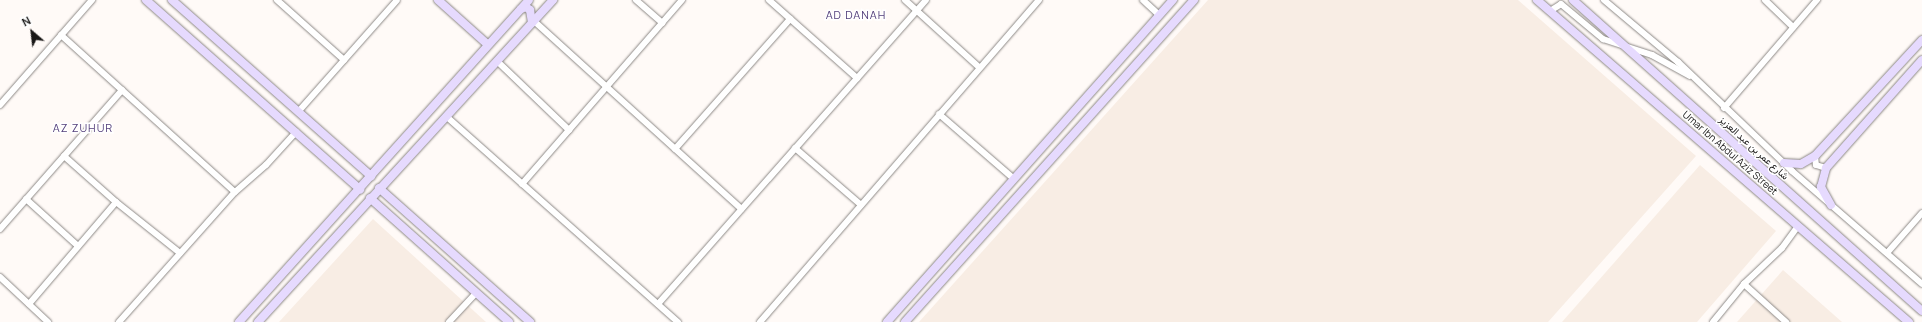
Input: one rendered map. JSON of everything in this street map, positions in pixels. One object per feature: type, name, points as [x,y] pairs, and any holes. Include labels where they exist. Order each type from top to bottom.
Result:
[{"type":"street","points":[[0,105],[92,0]]},
{"type":"street","points":[[146,0],[360,189]]},
{"type":"street","points":[[172,0],[371,176]]},
{"type":"street","points":[[277,0],[344,60]]},
{"type":"street","points":[[298,112],[397,0]]},
{"type":"street","points":[[438,0],[487,44]]},
{"type":"street","points":[[239,322],[360,189],[487,44],[529,0]]},
{"type":"street","points":[[258,322],[553,0]]},
{"type":"street","points":[[636,0],[662,23]]},
{"type":"street","points":[[522,184],[682,0]]},
{"type":"street","points":[[769,0],[857,78]]},
{"type":"street","points":[[905,0],[979,67]]},
{"type":"street","points":[[658,304],[926,0]]},
{"type":"street","points":[[760,322],[979,67],[1039,0]]},
{"type":"street","points":[[1143,0],[1159,15]]},
{"type":"street","points":[[887,322],[1013,178],[1173,0]]},
{"type":"street","points":[[905,322],[1194,0]]},
{"type":"street","name":"Umar Ibn Abdul Aziz Street","points":[[1537,0],[1909,322]]},
{"type":"street","name":"شارع عمر بن عبد العزيز","points":[[1573,0],[1622,46],[1922,311]]},
{"type":"street","points":[[1604,0],[1678,62],[1724,108],[1784,163],[1922,284]]},
{"type":"street","points":[[1765,0],[1793,26]]},
{"type":"street","points":[[1724,108],[1793,26],[1817,0]]},
{"type":"street","points":[[1550,11],[1561,4],[1603,40],[1666,62],[1698,81]]},
{"type":"street","points":[[521,9],[526,7],[530,10],[533,22],[741,209]]},
{"type":"street","points":[[675,149],[790,19]]},
{"type":"street","points":[[61,35],[235,192]]},
{"type":"street","points":[[1784,163],[1801,164],[1815,156],[1922,40]]},
{"type":"street","points":[[1831,205],[1821,187],[1826,168],[1922,60]]},
{"type":"street","points":[[497,61],[569,130]]},
{"type":"street","points":[[0,228],[122,90]]},
{"type":"street","points":[[940,114],[1013,178]]},
{"type":"street","points":[[447,117],[678,322]]},
{"type":"street","points":[[119,322],[235,192],[266,165],[296,132]]},
{"type":"street","points":[[795,148],[861,205]]},
{"type":"street","points":[[64,156],[116,202],[180,254]]},
{"type":"street","points":[[1815,156],[1816,165],[1826,168]]},
{"type":"street","points":[[380,188],[530,322]]},
{"type":"street","points":[[370,198],[509,322]]},
{"type":"street","points":[[26,199],[78,246]]},
{"type":"street","points":[[29,304],[116,202]]},
{"type":"street","points":[[1887,253],[1922,213]]},
{"type":"street","points":[[1712,322],[1744,284],[1782,248],[1798,226]]},
{"type":"street","points":[[0,278],[48,322]]},
{"type":"street","points":[[1744,284],[1786,322]]},
{"type":"street","points":[[449,322],[476,293]]},
{"type":"shaded area","points":[[1208,0],[1518,0],[1696,156],[1548,322],[919,322]]},
{"type":"shaded area","points":[[1700,165],[1776,231],[1697,322],[1562,322]]},
{"type":"shaded area","points":[[373,219],[486,322],[279,322]]},
{"type":"shaded area","points":[[1783,270],[1842,322],[1737,322]]},
{"type":"district","name":"AD DANAH","points":[[856,15]]},
{"type":"district","name":"AZ ZUHUR","points":[[83,128]]}]
